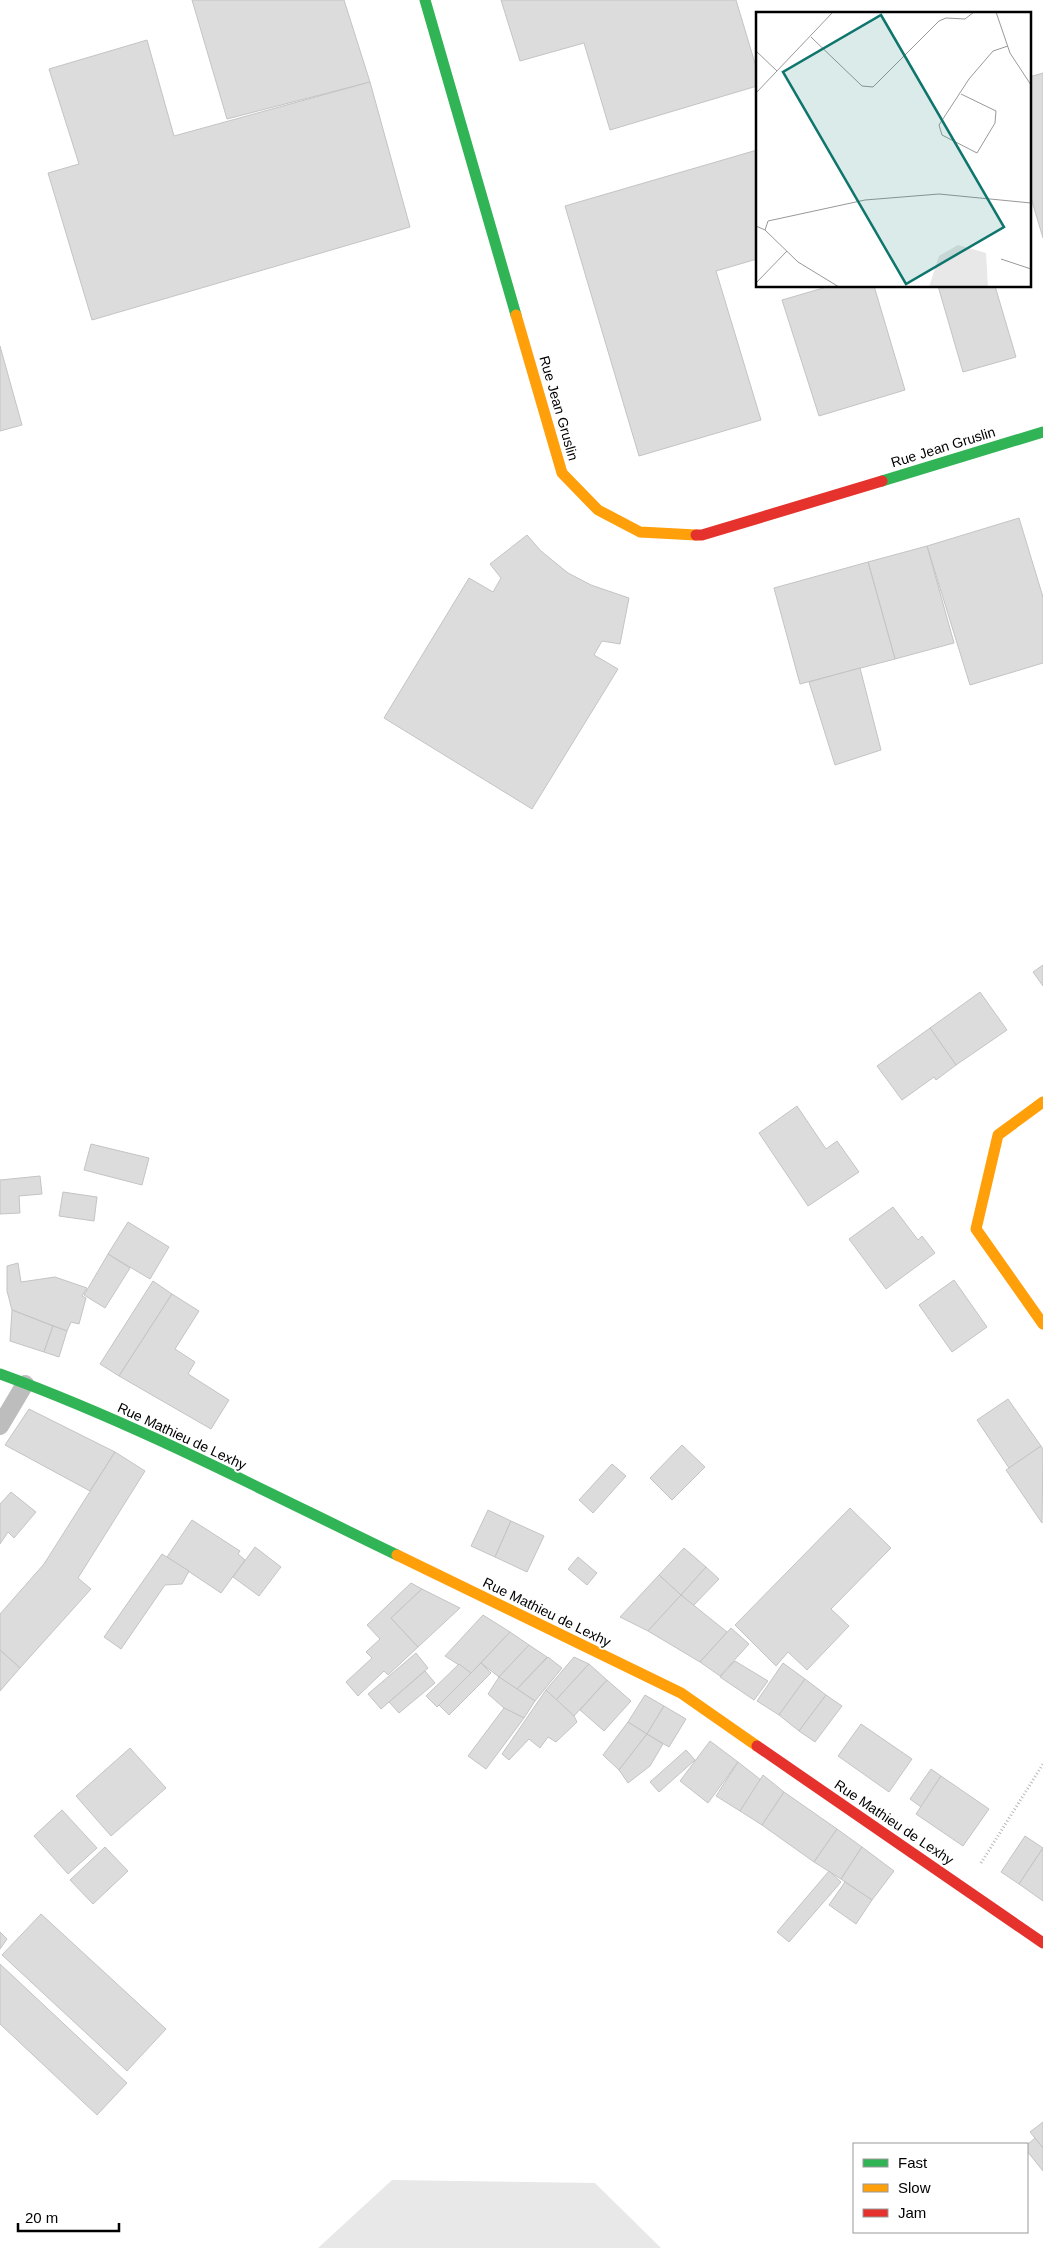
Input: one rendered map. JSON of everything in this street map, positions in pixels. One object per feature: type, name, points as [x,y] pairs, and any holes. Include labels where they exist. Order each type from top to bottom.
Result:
[{"type":"street","name":"Rue Jean Gruslin","points":[[425,0],[562,473],[598,510],[640,532],[702,535],[1043,432]]},
{"type":"street","points":[[1043,1102],[998,1135],[976,1229],[1043,1324]]},
{"type":"street","name":"Rue Mathieu de Lexhy","points":[[0,1374],[63,1397],[182,1451],[680,1693],[1043,1942]]},
{"type":"lane","points":[[0,1426],[25,1384]]},
{"type":"path","points":[[964,1888],[1043,1764]]},
{"type":"shaded area","points":[[392,2180],[595,2183],[661,2248],[318,2248]]},
{"type":"building","points":[[192,0],[344,0],[370,82],[227,119]]},
{"type":"building","points":[[501,0],[736,0],[756,67],[756,86],[610,130],[584,43],[520,61]]},
{"type":"building","points":[[147,40],[174,136],[370,82],[410,227],[92,320],[48,173],[79,164],[49,69]]},
{"type":"building","points":[[1043,73],[1043,238],[1030,194],[1030,77]]},
{"type":"building","points":[[756,150],[756,259],[716,271],[761,420],[639,456],[565,206]]},
{"type":"building","points":[[823,288],[875,288],[905,390],[819,416],[782,300]]},
{"type":"building","points":[[939,288],[996,288],[1016,357],[963,372]]},
{"type":"building","points":[[0,346],[22,425],[0,431]]},
{"type":"building","points":[[1019,518],[1043,597],[1043,663],[970,685],[927,546]]},
{"type":"building","points":[[527,535],[541,551],[568,573],[591,585],[629,598],[620,644],[602,641],[594,655],[618,669],[532,809],[384,718],[469,578],[493,592],[501,578],[490,564]]},
{"type":"building","points":[[927,546],[954,643],[895,659],[868,562]]},
{"type":"building","points":[[868,562],[895,659],[800,684],[774,588]]},
{"type":"building","points":[[860,668],[881,750],[835,765],[809,682]]},
{"type":"building","points":[[1043,965],[1043,986],[1033,972]]},
{"type":"building","points":[[980,992],[1007,1030],[956,1065],[930,1028]]},
{"type":"building","points":[[930,1028],[956,1065],[936,1080],[934,1077],[902,1100],[877,1066]]},
{"type":"building","points":[[797,1106],[826,1149],[837,1141],[859,1172],[808,1206],[759,1133]]},
{"type":"building","points":[[91,1144],[149,1158],[142,1185],[84,1170]]},
{"type":"building","points":[[40,1176],[42,1194],[19,1196],[20,1213],[0,1214],[0,1180]]},
{"type":"building","points":[[63,1192],[97,1197],[94,1221],[59,1216]]},
{"type":"building","points":[[893,1207],[918,1240],[922,1236],[935,1253],[886,1289],[849,1239]]},
{"type":"building","points":[[128,1222],[169,1247],[150,1279],[108,1254]]},
{"type":"building","points":[[108,1254],[130,1268],[105,1308],[84,1295]]},
{"type":"building","points":[[18,1263],[21,1282],[55,1277],[87,1288],[82,1296],[86,1298],[79,1324],[71,1322],[67,1331],[12,1310],[7,1291],[7,1266]]},
{"type":"building","points":[[954,1280],[987,1327],[952,1352],[919,1305]]},
{"type":"building","points":[[153,1281],[172,1294],[119,1376],[100,1364]]},
{"type":"building","points":[[172,1294],[199,1311],[175,1349],[195,1362],[188,1374],[229,1400],[211,1429],[119,1376]]},
{"type":"building","points":[[12,1310],[53,1326],[44,1352],[10,1341]]},
{"type":"building","points":[[53,1326],[67,1331],[59,1357],[44,1352]]},
{"type":"building","points":[[1008,1399],[1041,1446],[1009,1468],[977,1420]]},
{"type":"building","points":[[29,1409],[115,1452],[90,1491],[5,1445]]},
{"type":"building","points":[[682,1445],[705,1467],[672,1500],[650,1478]]},
{"type":"building","points":[[1041,1446],[1043,1449],[1042,1523],[1006,1470]]},
{"type":"building","points":[[115,1452],[145,1471],[78,1578],[91,1589],[20,1668],[0,1650],[0,1614],[44,1564]]},
{"type":"building","points":[[612,1464],[626,1476],[593,1513],[579,1500]]},
{"type":"building","points":[[11,1492],[36,1512],[14,1538],[8,1532],[0,1544],[0,1504]]},
{"type":"building","points":[[850,1508],[891,1548],[831,1609],[849,1626],[807,1670],[788,1652],[776,1666],[735,1625]]},
{"type":"building","points":[[488,1510],[511,1521],[495,1557],[471,1546]]},
{"type":"building","points":[[192,1520],[240,1551],[238,1554],[245,1560],[221,1593],[167,1557]]},
{"type":"building","points":[[511,1521],[544,1536],[527,1572],[495,1557]]},
{"type":"building","points":[[255,1547],[281,1567],[259,1596],[233,1577]]},
{"type":"building","points":[[684,1548],[706,1567],[681,1595],[659,1575]]},
{"type":"building","points":[[162,1554],[189,1571],[182,1584],[165,1585],[121,1649],[104,1637]]},
{"type":"building","points":[[578,1557],[597,1573],[587,1585],[568,1569]]},
{"type":"building","points":[[706,1567],[719,1579],[693,1606],[681,1595]]},
{"type":"building","points":[[659,1575],[681,1595],[648,1631],[620,1617]]},
{"type":"building","points":[[411,1583],[422,1589],[391,1618],[418,1647],[388,1675],[384,1671],[358,1696],[346,1682],[372,1658],[366,1652],[380,1639],[367,1625]]},
{"type":"building","points":[[422,1589],[460,1608],[418,1647],[391,1618]]},
{"type":"building","points":[[681,1595],[727,1632],[700,1662],[648,1631]]},
{"type":"building","points":[[483,1615],[510,1632],[471,1673],[445,1656]]},
{"type":"building","points":[[731,1628],[749,1644],[720,1676],[700,1662]]},
{"type":"building","points":[[510,1632],[529,1645],[499,1677],[481,1663]]},
{"type":"building","points":[[529,1645],[547,1657],[517,1689],[499,1677]]},
{"type":"building","points":[[0,1650],[20,1668],[0,1691]]},
{"type":"building","points":[[416,1653],[428,1668],[381,1709],[368,1694]]},
{"type":"building","points":[[548,1657],[562,1668],[535,1701],[517,1689]]},
{"type":"building","points":[[574,1657],[589,1664],[556,1700],[546,1690]]},
{"type":"building","points":[[735,1661],[768,1681],[754,1700],[720,1677]]},
{"type":"building","points":[[481,1663],[491,1673],[449,1715],[439,1705]]},
{"type":"building","points":[[783,1663],[805,1679],[779,1715],[757,1701]]},
{"type":"building","points":[[459,1664],[471,1673],[437,1707],[426,1696]]},
{"type":"building","points":[[589,1664],[607,1680],[574,1716],[556,1700]]},
{"type":"building","points":[[425,1671],[435,1683],[399,1713],[389,1702]]},
{"type":"building","points":[[499,1677],[535,1701],[524,1718],[504,1708],[488,1694]]},
{"type":"building","points":[[805,1679],[826,1695],[799,1731],[779,1715]]},
{"type":"building","points":[[607,1680],[631,1701],[604,1731],[580,1710]]},
{"type":"building","points":[[546,1690],[574,1716],[577,1722],[556,1742],[548,1737],[540,1748],[529,1739],[509,1760],[502,1754]]},
{"type":"building","points":[[645,1695],[664,1706],[647,1734],[628,1722]]},
{"type":"building","points":[[826,1695],[842,1706],[815,1742],[799,1731]]},
{"type":"building","points":[[664,1706],[686,1719],[669,1747],[647,1734]]},
{"type":"building","points":[[504,1708],[524,1718],[486,1769],[468,1756]]},
{"type":"building","points":[[628,1722],[647,1734],[619,1770],[603,1755]]},
{"type":"building","points":[[861,1724],[912,1759],[889,1792],[838,1756]]},
{"type":"building","points":[[647,1734],[663,1744],[650,1766],[628,1783],[619,1770]]},
{"type":"building","points":[[710,1741],[738,1762],[708,1803],[680,1781]]},
{"type":"building","points":[[130,1748],[166,1788],[111,1836],[76,1796]]},
{"type":"building","points":[[686,1750],[695,1760],[659,1792],[650,1782]]},
{"type":"building","points":[[738,1762],[761,1780],[740,1811],[716,1796]]},
{"type":"building","points":[[931,1769],[941,1776],[921,1807],[910,1799]]},
{"type":"building","points":[[763,1775],[784,1792],[762,1825],[740,1811]]},
{"type":"building","points":[[941,1776],[989,1809],[963,1846],[916,1814]]},
{"type":"building","points":[[784,1792],[837,1829],[814,1862],[762,1825]]},
{"type":"building","points":[[62,1810],[97,1848],[68,1874],[34,1836]]},
{"type":"building","points":[[837,1829],[862,1847],[841,1879],[814,1862]]},
{"type":"building","points":[[1025,1836],[1043,1848],[1019,1884],[1001,1872]]},
{"type":"building","points":[[105,1847],[128,1871],[93,1904],[70,1880]]},
{"type":"building","points":[[862,1847],[894,1871],[872,1900],[841,1879]]},
{"type":"building","points":[[1043,1848],[1043,1901],[1019,1884]]},
{"type":"building","points":[[829,1871],[841,1882],[789,1942],[777,1932]]},
{"type":"building","points":[[845,1882],[872,1900],[856,1924],[829,1905]]},
{"type":"building","points":[[41,1914],[166,2029],[127,2071],[2,1955]]},
{"type":"building","points":[[0,1932],[7,1939],[0,1949]]},
{"type":"building","points":[[0,1964],[127,2083],[97,2115],[0,2024]]},
{"type":"building","points":[[1043,2122],[1043,2148],[1030,2132]]},
{"type":"building","points":[[1035,2138],[1043,2148],[1043,2171],[1028,2152],[1028,2144]]},
{"type":"traffic: fast","points":[[425,0],[516,315]]},
{"type":"traffic: fast","points":[[882,481],[1043,432]]},
{"type":"traffic: fast","points":[[0,1374],[151,1437],[397,1555]]},
{"type":"traffic: slow","points":[[516,315],[562,473],[598,510],[640,532],[696,535]]},
{"type":"traffic: slow","points":[[1043,1102],[998,1135],[976,1229],[1043,1324]]},
{"type":"traffic: slow","points":[[397,1555],[681,1693],[757,1746]]},
{"type":"traffic: jam","points":[[696,535],[702,535],[882,481]]},
{"type":"traffic: jam","points":[[757,1746],[1043,1943]]}]
